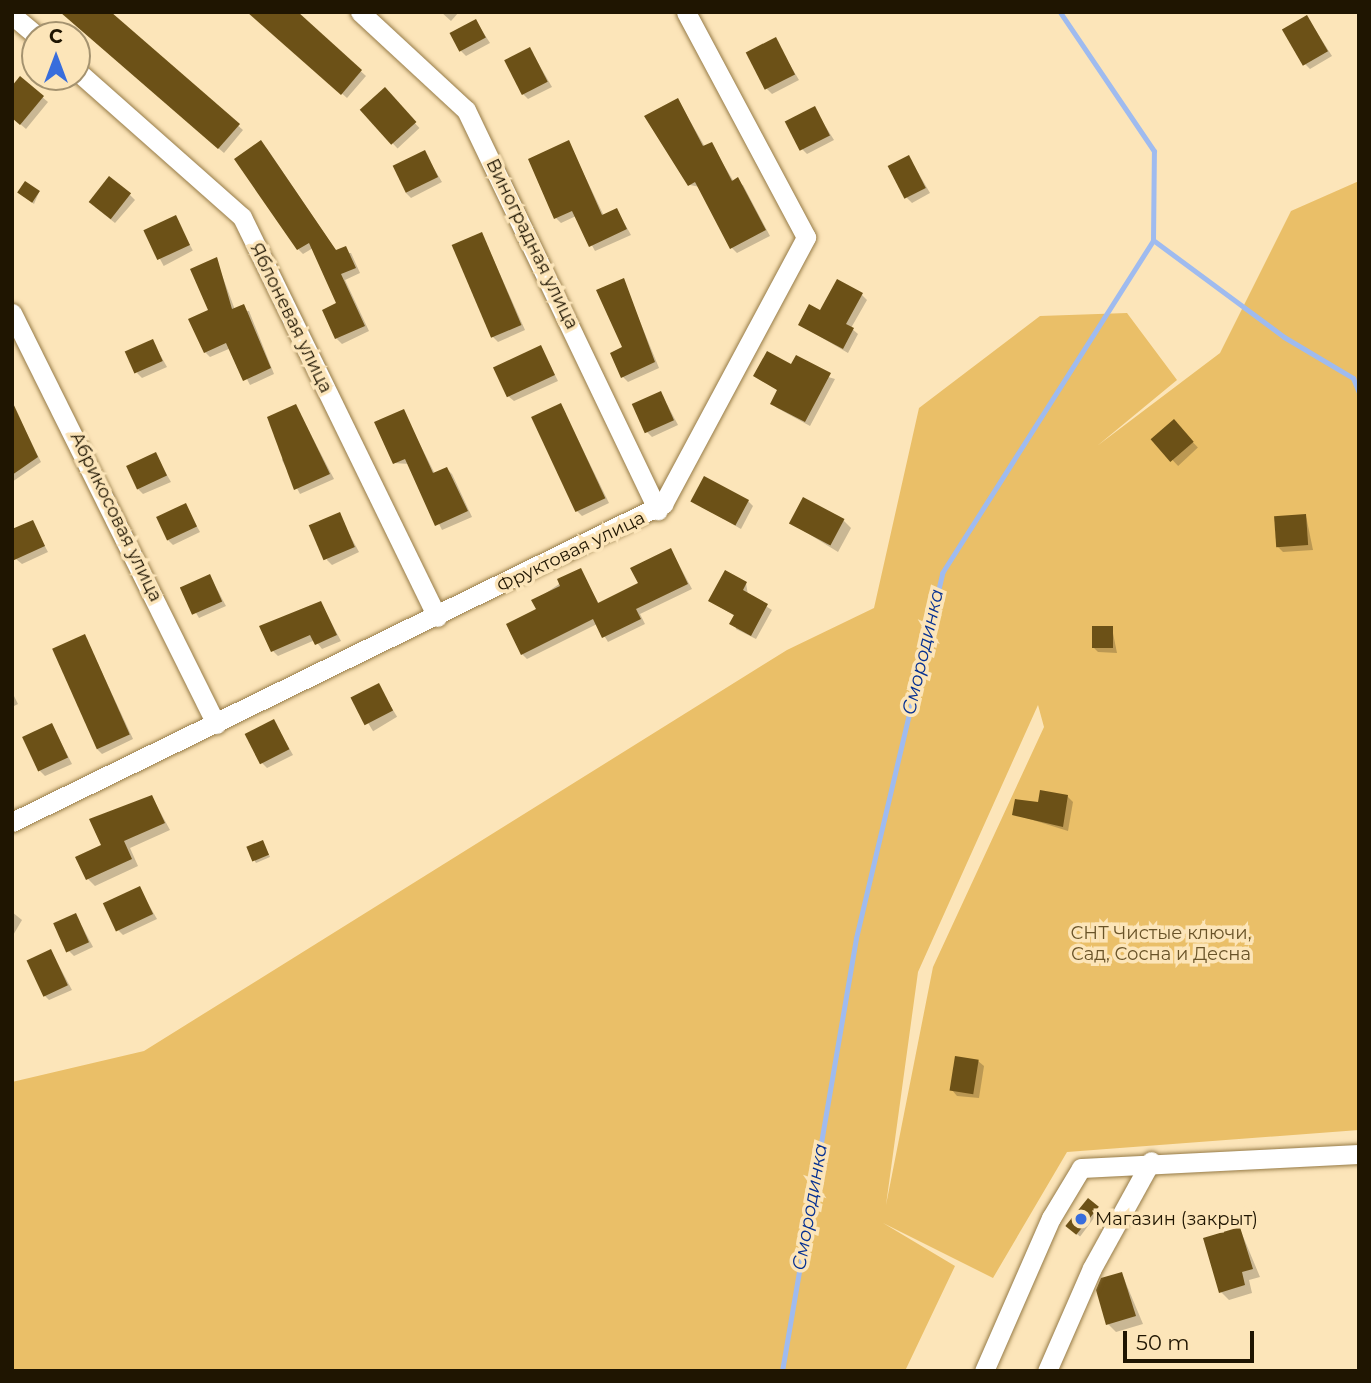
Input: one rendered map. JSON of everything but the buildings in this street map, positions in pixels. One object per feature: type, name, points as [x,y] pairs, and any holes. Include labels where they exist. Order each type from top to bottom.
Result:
[{"type":"street","name":"Виноградная улица","points":[[360,12],[466,110],[658,510]]},
{"type":"street","name":"Фруктовая улица","points":[[12,822],[658,510],[806,237],[686,12]]},
{"type":"street","name":"Яблоневая улица","points":[[91,83],[242,217],[437,617]]},
{"type":"street","name":"Абрикосовая улица","points":[[12,313],[216,724]]},
{"type":"street","points":[[984,1371],[1051,1218],[1081,1168],[1151,1161],[1359,1154]]},
{"type":"street","points":[[1047,1371],[1092,1268],[1151,1161]]},
{"type":"green space","name":"СНТ Чистые ключи, Сад, Сосна и Десна","points":[[1359,181],[1359,1130],[1067,1152],[993,1278],[883,1223],[955,1266],[905,1371],[12,1371],[12,1082],[144,1051],[787,650],[874,608],[919,408],[1040,316],[1127,313],[1177,380],[1097,446],[1220,353],[1291,211]],"holes":[[[1038,705],[1044,727],[933,967],[886,1205],[918,972]]]},
{"type":"waterway","name":"Смородинка","points":[[782,1371],[856,938],[942,573],[1153,240],[1154,151],[1060,12]]},
{"type":"waterway","points":[[1153,240],[1284,337],[1353,378],[1359,393]]},
{"type":"place","name":"Магазин (закрыт)","points":[[1081,1219]]}]
